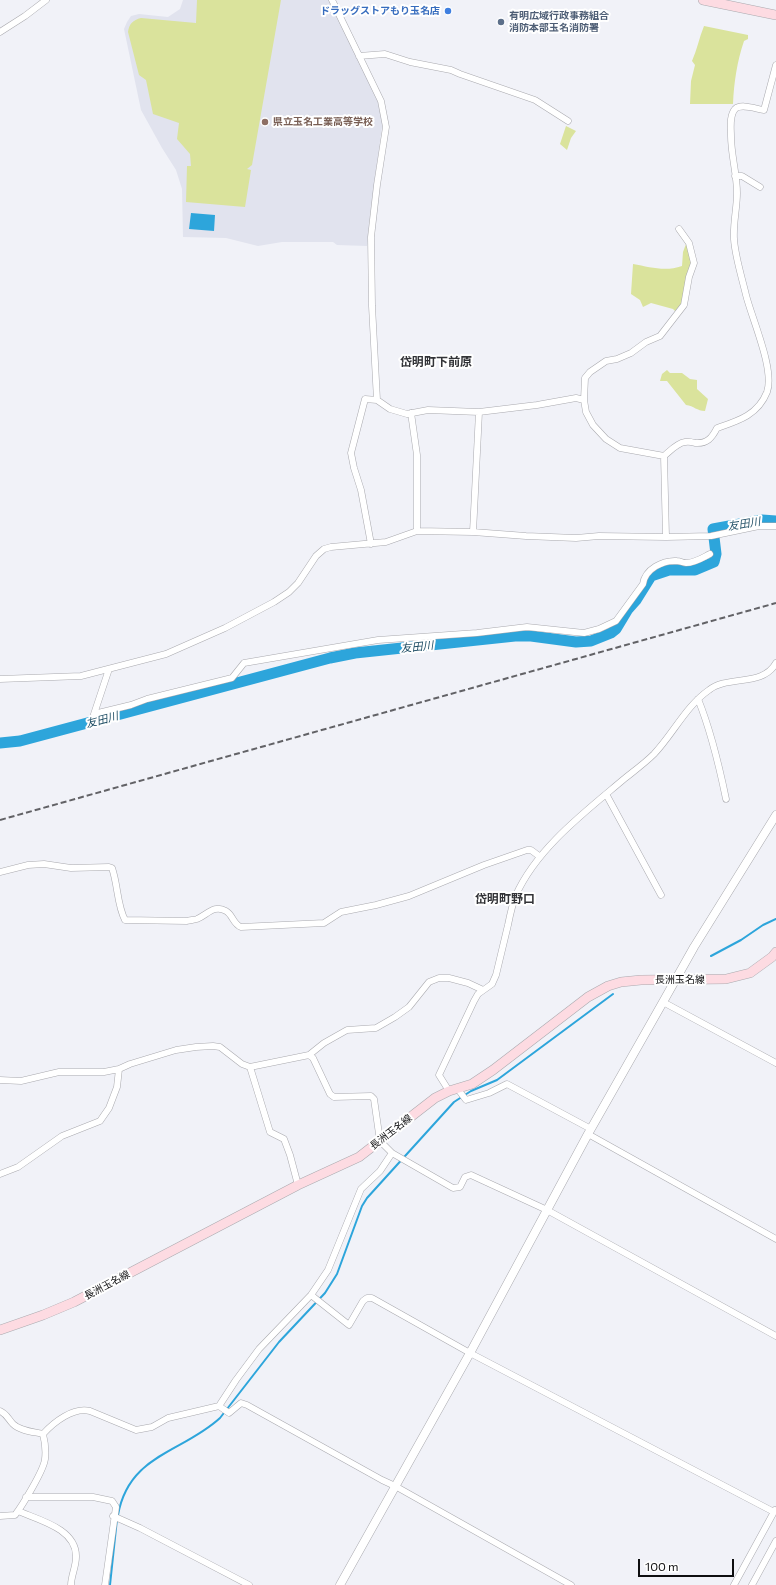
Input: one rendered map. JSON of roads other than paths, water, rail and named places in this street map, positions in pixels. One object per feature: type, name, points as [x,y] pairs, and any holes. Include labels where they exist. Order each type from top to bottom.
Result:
[{"type":"main road","points":[[703,0],[738,4],[776,15]]},
{"type":"main road","name":"長洲玉名線","points":[[0,1330],[74,1302],[298,1186],[359,1157],[435,1098],[458,1093],[472,1084],[493,1070],[588,997],[608,986],[621,982],[640,980],[726,979],[750,973],[772,957],[776,952]]},
{"type":"street","points":[[0,32],[46,0]]},
{"type":"street","points":[[332,0],[381,101],[386,127],[377,185],[372,238],[372,306],[376,400]]},
{"type":"street","points":[[359,56],[385,54],[410,62],[451,70],[535,100],[568,121]]},
{"type":"street","points":[[679,229],[689,243],[694,264],[689,277],[684,305],[660,336],[646,342],[631,353],[617,359],[606,361],[590,372],[585,378],[584,400],[586,412],[594,425],[606,439],[620,448],[664,456],[680,444],[687,441],[696,443],[705,442],[713,438],[717,428],[738,422],[750,415],[760,404],[768,391],[767,364],[746,296],[734,240],[737,193],[731,149],[732,115],[736,108],[741,106],[764,110],[776,65]]},
{"type":"street","points":[[735,176],[742,176],[760,187]]},
{"type":"street","points":[[372,544],[362,490],[354,468],[351,453],[365,399],[376,400],[390,409],[407,414],[428,410],[479,412],[537,405],[576,398],[584,400]]},
{"type":"street","points":[[473,532],[479,412]]},
{"type":"street","points":[[411,413],[417,455],[417,532]]},
{"type":"street","points":[[664,456],[666,537]]},
{"type":"street","points":[[0,679],[64,678],[81,676],[166,654],[257,612],[289,592],[298,583],[316,556],[324,549],[331,546],[386,542],[417,532],[473,532],[576,538],[599,536],[666,537],[713,536],[759,526],[776,526]]},
{"type":"street","points":[[109,669],[94,714],[232,678],[244,663],[378,640],[477,633],[527,627],[584,633],[599,629],[616,621],[643,584],[644,577],[657,565],[676,561],[685,563],[695,562],[710,554]]},
{"type":"street","points":[[776,662],[774,666],[764,674],[752,679],[715,685],[698,699],[653,754],[589,808],[539,856],[525,877],[513,903],[496,974],[492,984],[483,990],[474,1000],[439,1075],[466,1100],[489,1093],[507,1084],[776,1239]]},
{"type":"street","points":[[698,699],[718,761],[726,799]]},
{"type":"street","points":[[606,794],[661,895]]},
{"type":"street","points":[[340,1585],[470,1353],[589,1132],[677,980],[694,947],[776,815]]},
{"type":"street","points":[[0,872],[28,865],[44,864],[71,868],[108,867],[112,868],[116,880],[122,914],[125,920],[187,921],[196,919],[212,909],[228,912],[236,925],[241,927],[324,923],[341,912],[376,905],[409,896],[484,865],[527,850],[531,850],[539,856]]},
{"type":"street","points":[[0,1080],[21,1080],[59,1072],[104,1072],[119,1069],[130,1064],[176,1050],[213,1046],[220,1047],[242,1064],[250,1066],[310,1055],[324,1043],[347,1030],[376,1028],[395,1017],[408,1007],[429,982],[439,978],[449,978],[468,983],[483,990]]},
{"type":"street","points":[[663,1002],[776,1063]]},
{"type":"street","points":[[310,1055],[330,1094],[334,1097],[371,1096],[374,1099],[380,1141],[392,1153],[453,1188],[460,1187],[465,1177],[472,1175],[547,1210],[776,1336]]},
{"type":"street","points":[[250,1066],[270,1132],[284,1139],[298,1186]]},
{"type":"street","points":[[0,1174],[18,1167],[62,1136],[100,1121],[109,1108],[117,1087],[119,1069]]},
{"type":"street","points":[[224,1409],[236,1380],[259,1349],[315,1299],[361,1189],[380,1171],[392,1153]]},
{"type":"street","points":[[315,1299],[349,1324],[363,1301],[367,1298],[372,1298],[470,1353],[775,1510],[734,1585]]},
{"type":"street","points":[[44,1434],[76,1411],[90,1411],[136,1430],[152,1427],[168,1418],[224,1409],[241,1403],[395,1486],[571,1585]]},
{"type":"street","points":[[0,1411],[9,1418],[14,1425],[44,1434]]},
{"type":"street","points":[[0,1516],[15,1515],[43,1467],[45,1452],[44,1434]]},
{"type":"street","points":[[26,1497],[86,1497],[112,1501],[116,1507],[116,1517],[105,1585]]},
{"type":"street","points":[[18,1511],[67,1535],[74,1544],[76,1556],[71,1585]]},
{"type":"street","points":[[116,1517],[249,1585]]},
{"type":"street","points":[[752,1585],[776,1541]]},
{"type":"water","points":[[191,213],[215,215],[214,231],[189,229]]},
{"type":"waterway","name":"友田川","points":[[0,743],[20,741],[330,658],[355,653],[515,636],[531,636],[576,642],[591,641],[611,633],[616,629],[651,576],[669,570],[695,570],[714,562],[716,554],[713,529],[762,520],[776,521]]},
{"type":"waterway","points":[[711,956],[741,940],[763,925],[776,919]]},
{"type":"waterway","points":[[118,1515],[124,1495],[133,1479],[145,1467],[159,1457],[205,1430],[220,1418],[279,1342],[325,1293],[337,1274],[362,1206],[367,1198],[454,1102],[471,1091],[497,1080],[613,994]]},
{"type":"waterway","points":[[110,1585],[117,1519]]},
{"type":"railway","points":[[0,820],[776,603]]},
{"type":"place","name":"ドラッグストアもり玉名店","points":[[448,11]]},
{"type":"place","name":"有明広域行政事務組合 消防本部玉名消防署","points":[[501,22]]},
{"type":"place","name":"県立玉名工業高等学校","points":[[265,122]]},
{"type":"district","name":"岱明町下前原","points":[[436,362]]},
{"type":"district","name":"岱明町野口","points":[[505,899]]}]
